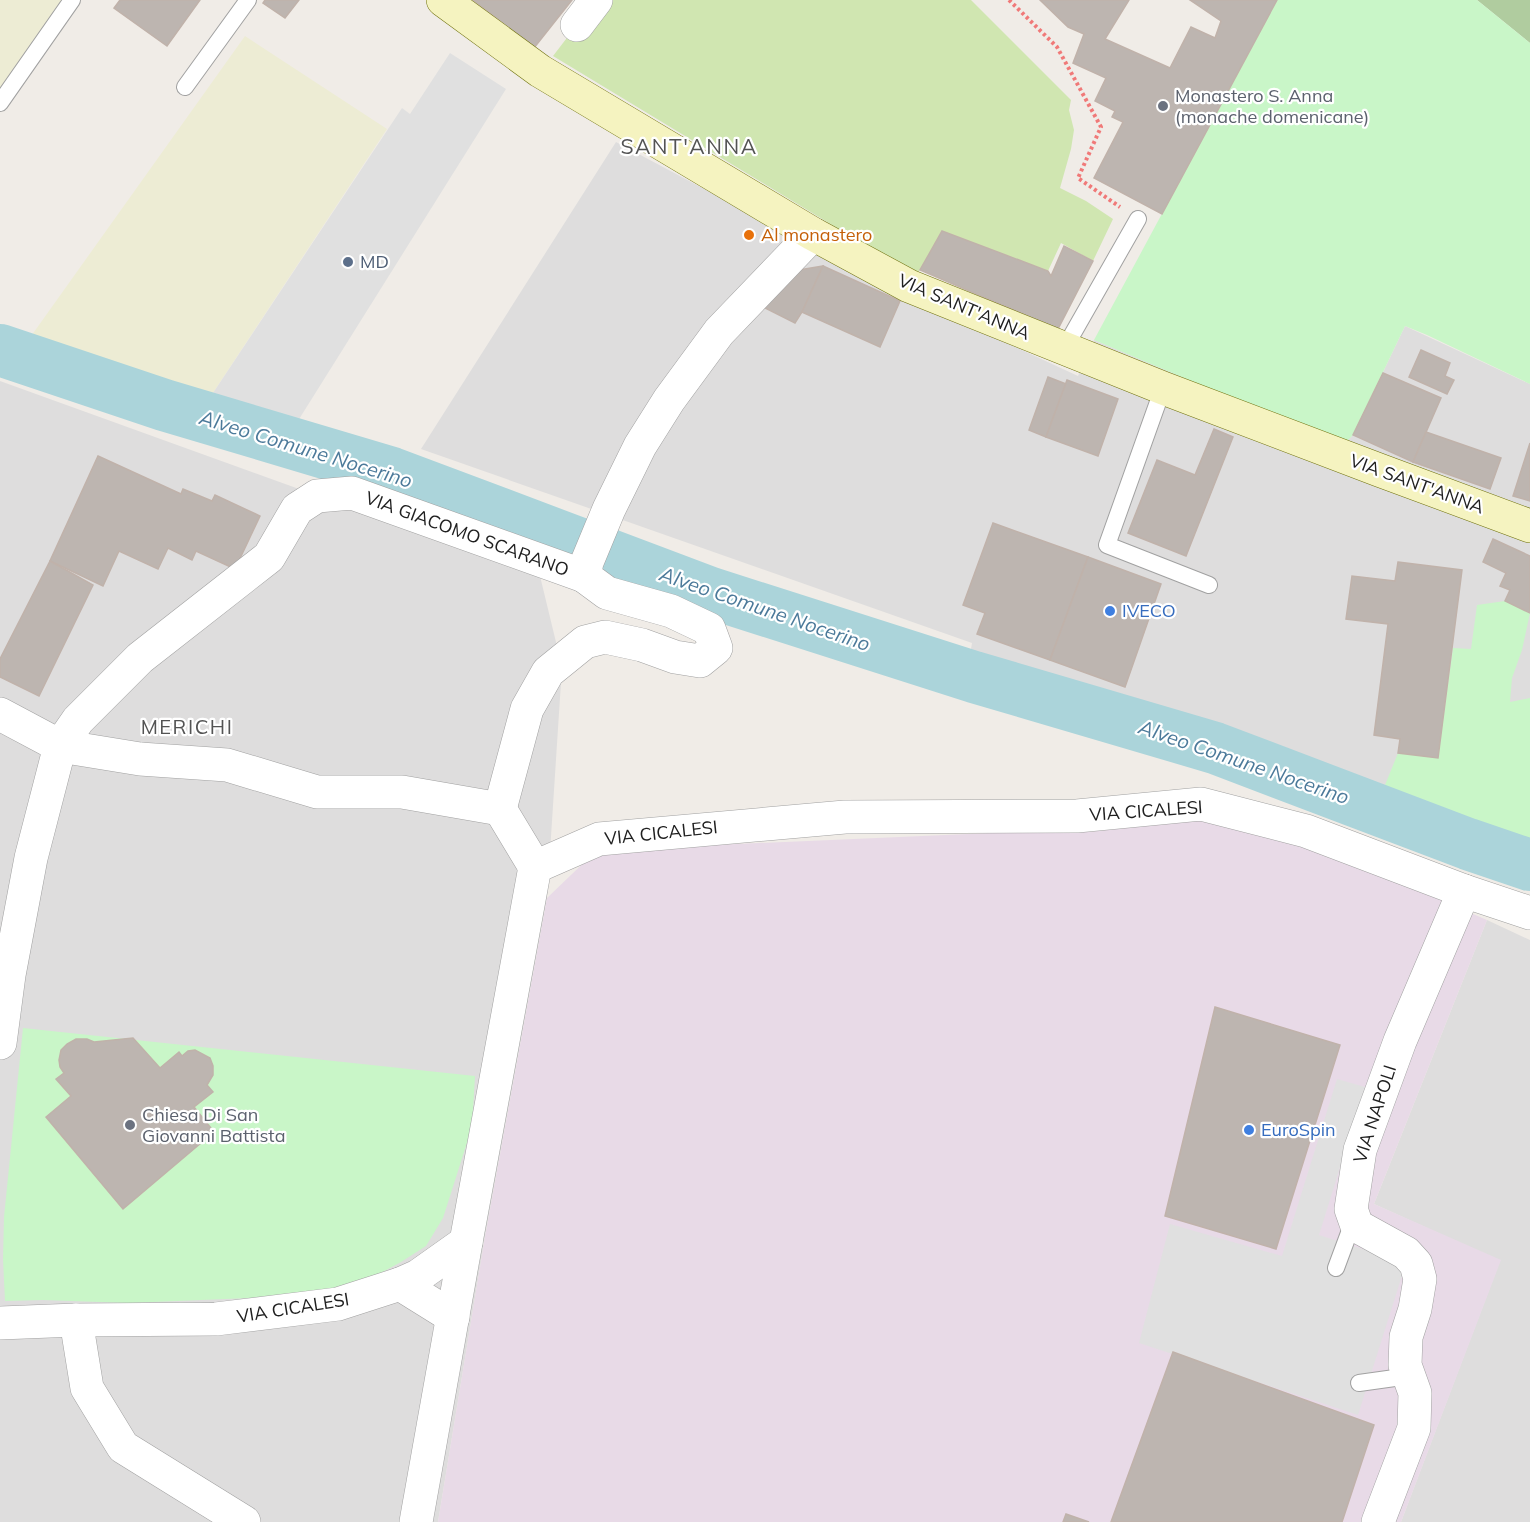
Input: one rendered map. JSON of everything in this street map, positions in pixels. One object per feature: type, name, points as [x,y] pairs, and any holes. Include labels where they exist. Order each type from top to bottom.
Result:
[{"type":"main road","name":"VIA SANT'ANNA","points":[[443,0],[540,71],[813,234],[909,286],[1163,388],[1530,526]]},
{"type":"street","points":[[585,569],[602,523],[640,446],[682,383],[719,332],[813,234]]},
{"type":"street","name":"VIA GIACOMO SCARANO","points":[[0,1043],[9,975],[31,858],[60,746],[78,720],[140,658],[269,557],[297,509],[317,496],[352,493],[585,569],[607,593],[671,611],[709,629],[716,648],[700,661],[675,657],[642,645],[606,638],[585,642],[548,672],[527,709],[500,809]]},
{"type":"street","points":[[0,714],[60,746],[140,759],[228,765],[317,792],[402,792],[500,809],[535,867],[416,1522]]},
{"type":"street","name":"VIA CICALESI","points":[[535,867],[598,839],[845,817],[1077,816],[1201,804],[1306,831],[1464,891],[1530,913]]},
{"type":"street","name":"VIA NAPOLI","points":[[1357,1226],[1351,1209],[1360,1150],[1400,1041],[1464,891]]},
{"type":"street","points":[[1357,1226],[1406,1252],[1416,1264],[1420,1279],[1415,1310],[1406,1337],[1405,1365],[1415,1393],[1414,1428],[1378,1522]]},
{"type":"street","name":"VIA CICALESI","points":[[0,1323],[216,1319],[338,1305],[418,1276],[466,1242]]},
{"type":"street","points":[[400,1284],[453,1317]]},
{"type":"street","points":[[76,1320],[87,1388],[123,1447],[244,1522]]},
{"type":"lane","points":[[0,103],[72,0]]},
{"type":"lane","points":[[185,87],[248,0]]},
{"type":"lane","points":[[1064,349],[1138,219]]},
{"type":"lane","points":[[1163,388],[1107,546],[1209,585]]},
{"type":"lane","points":[[1336,1268],[1349,1233],[1357,1226]]},
{"type":"lane","points":[[1359,1383],[1409,1376]]},
{"type":"path","points":[[1008,0],[1057,47],[1101,127],[1078,178],[1138,219]]},
{"type":"shaded area","name":"MD","points":[[450,53],[506,89],[296,424],[211,396],[402,108],[410,114]]},
{"type":"shaded area","points":[[616,142],[905,296],[1078,376],[1094,340],[1343,444],[1353,435],[1405,326],[1530,384],[1530,840],[1383,790],[1360,786],[970,655],[972,643],[421,449]]},
{"type":"shaded area","points":[[0,381],[540,576],[562,667],[547,898],[485,1237],[438,1522],[0,1522]]},
{"type":"shaded area","points":[[1196,820],[1322,849],[1487,920],[1374,1204],[1501,1260],[1401,1522],[438,1522],[485,1237],[547,898],[597,850],[1014,832],[1089,832]]},
{"type":"shaded area","points":[[1487,920],[1530,940],[1530,1522],[1401,1522],[1500,1261],[1374,1204]]},
{"type":"shaded area","points":[[1337,1079],[1365,1087],[1319,1235],[1406,1263],[1358,1415],[1139,1343],[1170,1224],[1282,1256]]},
{"type":"green space","points":[[0,0],[72,0],[0,103]]},
{"type":"green space","points":[[596,0],[971,0],[1071,100],[1069,110],[1074,130],[1060,188],[1086,201],[1113,219],[1093,261],[1061,243],[1048,271],[942,231],[914,277],[553,56]]},
{"type":"green space","points":[[1277,0],[1477,0],[1530,43],[1530,384],[1405,326],[1353,435],[1343,445],[1094,340]]},
{"type":"green space","points":[[1477,0],[1530,0],[1530,43]]},
{"type":"green space","points":[[245,36],[387,129],[211,396],[29,339]]},
{"type":"green space","points":[[1505,601],[1530,613],[1522,650],[1512,678],[1510,702],[1530,698],[1530,840],[1383,790],[1398,753],[1438,758],[1453,648],[1471,649],[1477,605]]},
{"type":"green space","points":[[23,1028],[475,1076],[472,1127],[443,1218],[426,1246],[401,1262],[364,1282],[299,1296],[128,1303],[5,1301],[4,1217]]},
{"type":"building","points":[[120,0],[200,0],[167,46],[114,8]]},
{"type":"building","points":[[265,0],[299,0],[285,18],[263,3]]},
{"type":"building","points":[[473,0],[572,0],[534,48]]},
{"type":"building","name":"Monastero S. Anna (monache domenicane)","points":[[1040,0],[1129,0],[1105,39],[1170,68],[1191,27],[1215,38],[1221,21],[1190,0],[1277,0],[1162,214],[1094,178],[1123,122],[1112,117],[1115,111],[1095,101],[1106,78],[1073,63],[1084,34],[1068,27]]},
{"type":"building","points":[[942,231],[1048,271],[1051,276],[1064,246],[1093,261],[1058,329],[920,270]]},
{"type":"building","points":[[823,266],[795,323],[757,304],[799,270]]},
{"type":"building","points":[[823,266],[900,301],[880,347],[802,312]]},
{"type":"building","points":[[1421,350],[1450,363],[1445,376],[1454,380],[1447,394],[1409,377]]},
{"type":"building","points":[[1383,373],[1441,398],[1413,462],[1353,435]]},
{"type":"building","points":[[1048,377],[1066,384],[1046,437],[1029,430]]},
{"type":"building","points":[[1067,380],[1118,399],[1098,456],[1046,437]]},
{"type":"building","points":[[1214,429],[1233,437],[1186,556],[1128,533],[1157,460],[1195,475]]},
{"type":"building","points":[[1426,432],[1501,458],[1490,489],[1413,462]]},
{"type":"building","points":[[1530,443],[1530,501],[1513,496]]},
{"type":"building","points":[[98,456],[181,494],[183,489],[212,501],[215,495],[260,516],[235,569],[196,551],[192,560],[168,548],[158,569],[119,551],[103,586],[50,561]]},
{"type":"building","points":[[993,523],[1088,557],[1050,660],[977,634],[985,613],[963,605]]},
{"type":"building","points":[[1493,539],[1530,556],[1530,613],[1505,601],[1510,590],[1500,586],[1506,573],[1483,562]]},
{"type":"building","name":"IVECO","points":[[1088,557],[1161,584],[1125,687],[1050,660]]},
{"type":"building","points":[[50,561],[93,585],[39,696],[0,677],[0,659]]},
{"type":"building","points":[[1398,562],[1462,570],[1438,758],[1398,753],[1400,739],[1374,735],[1388,624],[1346,619],[1352,576],[1395,581]]},
{"type":"building","name":"EuroSpin","points":[[1215,1007],[1340,1045],[1276,1249],[1165,1216]]},
{"type":"building","name":"Chiesa Di San Giovanni Battista","points":[[133,1038],[160,1068],[179,1052],[182,1056],[188,1051],[195,1050],[210,1058],[213,1075],[207,1085],[213,1092],[194,1107],[214,1132],[123,1209],[46,1117],[71,1096],[56,1079],[64,1073],[59,1060],[61,1050],[67,1044],[76,1039],[87,1039],[94,1042]]},
{"type":"building","points":[[1173,1352],[1374,1425],[1342,1522],[1111,1522]]},
{"type":"building","points":[[1066,1514],[1089,1522],[1063,1522]]},
{"type":"waterway","name":"Alveo Comune Nocerino","points":[[0,350],[164,405],[392,473],[711,593],[974,677],[1215,748],[1468,844],[1530,865]]},
{"type":"place","name":"Monastero S. Anna (monache domenicane)","points":[[1163,106]]},
{"type":"place","name":"Al monastero","points":[[749,235]]},
{"type":"place","name":"MD","points":[[348,262]]},
{"type":"place","name":"IVECO","points":[[1110,611]]},
{"type":"place","name":"Chiesa Di San Giovanni Battista","points":[[130,1125]]},
{"type":"place","name":"EuroSpin","points":[[1249,1130]]},
{"type":"district","name":"SANT'ANNA","points":[[689,147]]},
{"type":"district","name":"MERICHI","points":[[187,727]]}]
